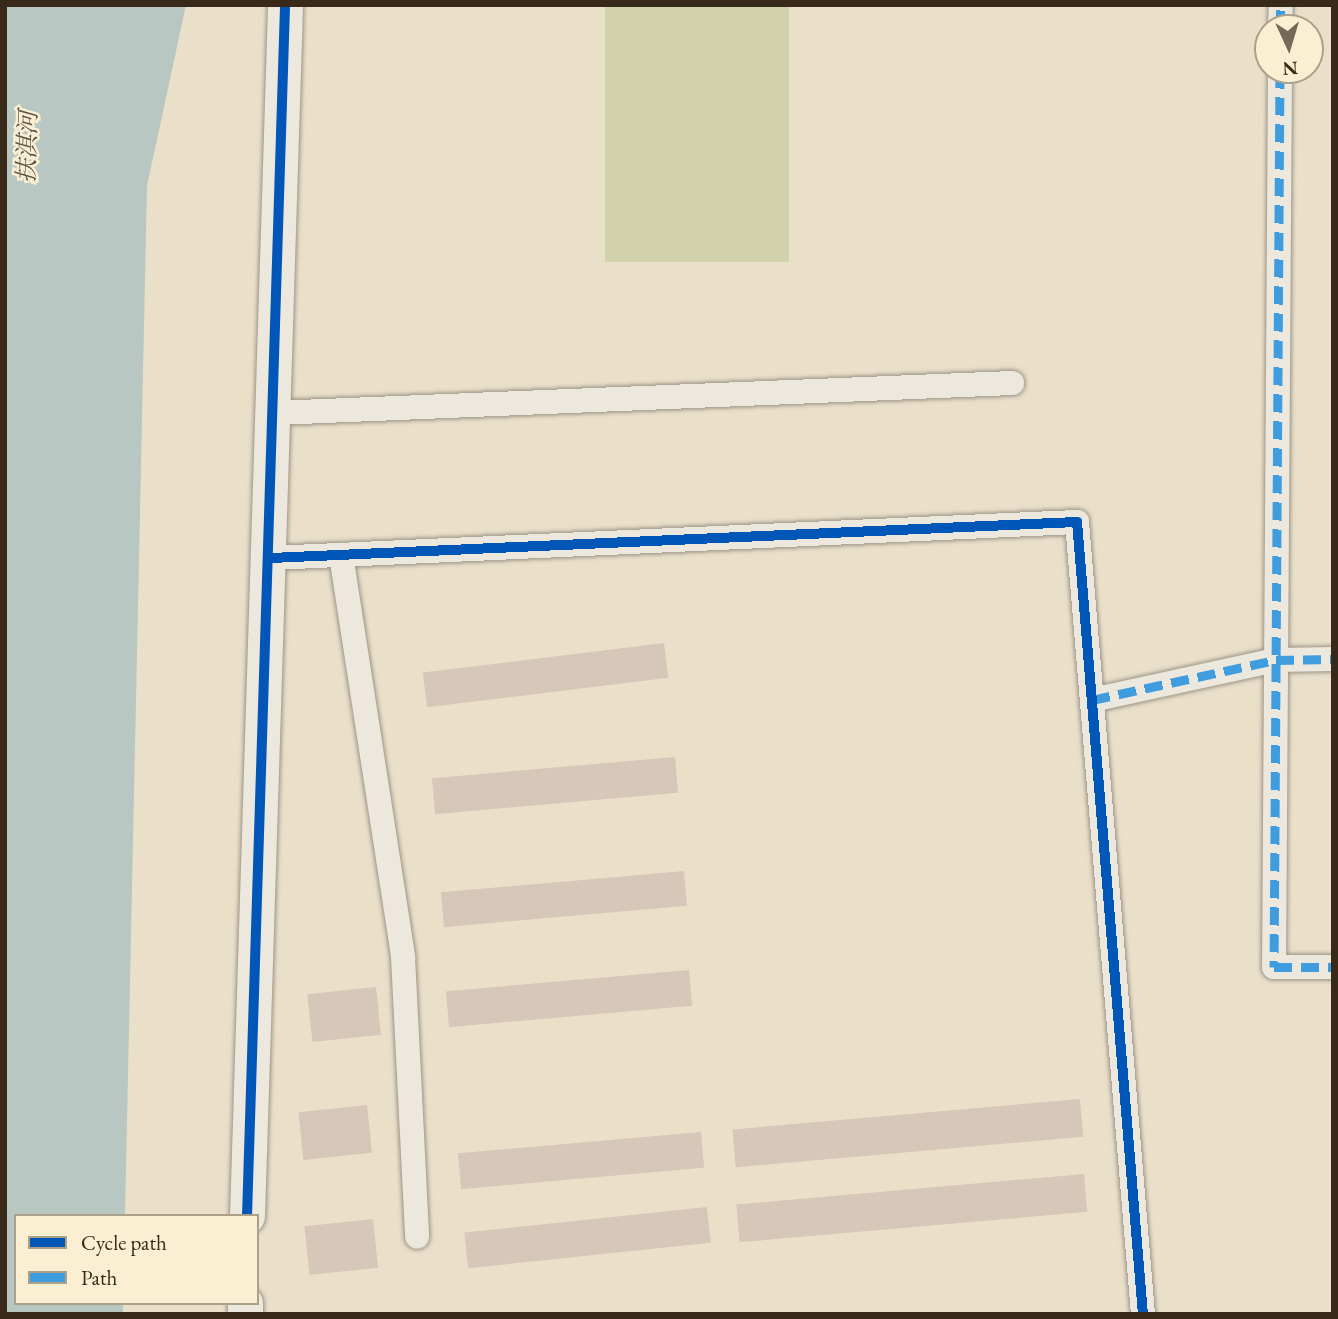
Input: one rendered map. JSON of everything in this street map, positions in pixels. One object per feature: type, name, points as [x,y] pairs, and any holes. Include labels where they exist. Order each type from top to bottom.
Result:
[{"type":"street","points":[[247,1214],[271,558],[285,5]]},
{"type":"street","points":[[1280,84],[1274,967],[1333,967]]},
{"type":"street","points":[[275,413],[1012,383]]},
{"type":"street","points":[[271,558],[1077,522],[1143,1314]]},
{"type":"street","points":[[341,555],[403,957],[417,1237]]},
{"type":"street","points":[[1092,700],[1276,660],[1333,659]]},
{"type":"green space","points":[[605,5],[789,5],[789,262],[605,262]]},
{"type":"water","name":"扶淇河","points":[[5,5],[186,5],[147,186],[125,1214],[14,1214],[14,1305],[123,1305],[123,1314],[5,1314]]},
{"type":"building","points":[[664,643],[668,678],[427,707],[423,673]]},
{"type":"building","points":[[675,757],[678,793],[435,814],[432,778]]},
{"type":"building","points":[[684,871],[687,906],[444,927],[441,892]]},
{"type":"building","points":[[689,970],[692,1006],[449,1027],[446,991]]},
{"type":"building","points":[[376,987],[381,1035],[312,1042],[307,994]]},
{"type":"building","points":[[1080,1099],[1083,1137],[736,1167],[732,1129]]},
{"type":"building","points":[[367,1105],[372,1153],[303,1160],[298,1112]]},
{"type":"building","points":[[701,1132],[704,1168],[461,1189],[458,1153]]},
{"type":"building","points":[[1084,1174],[1087,1212],[740,1242],[736,1204]]},
{"type":"building","points":[[707,1207],[711,1243],[468,1268],[464,1233]]},
{"type":"building","points":[[373,1219],[378,1268],[309,1275],[304,1226]]},
{"type":"marked path","points":[[1281,5],[1281,14]]},
{"type":"marked path","points":[[1280,84],[1274,967],[1333,967]]},
{"type":"marked path","points":[[1092,700],[1276,660],[1333,659]]},
{"type":"cycle path","points":[[247,1214],[285,5]]},
{"type":"cycle path","points":[[271,558],[1077,522],[1143,1314]]}]
